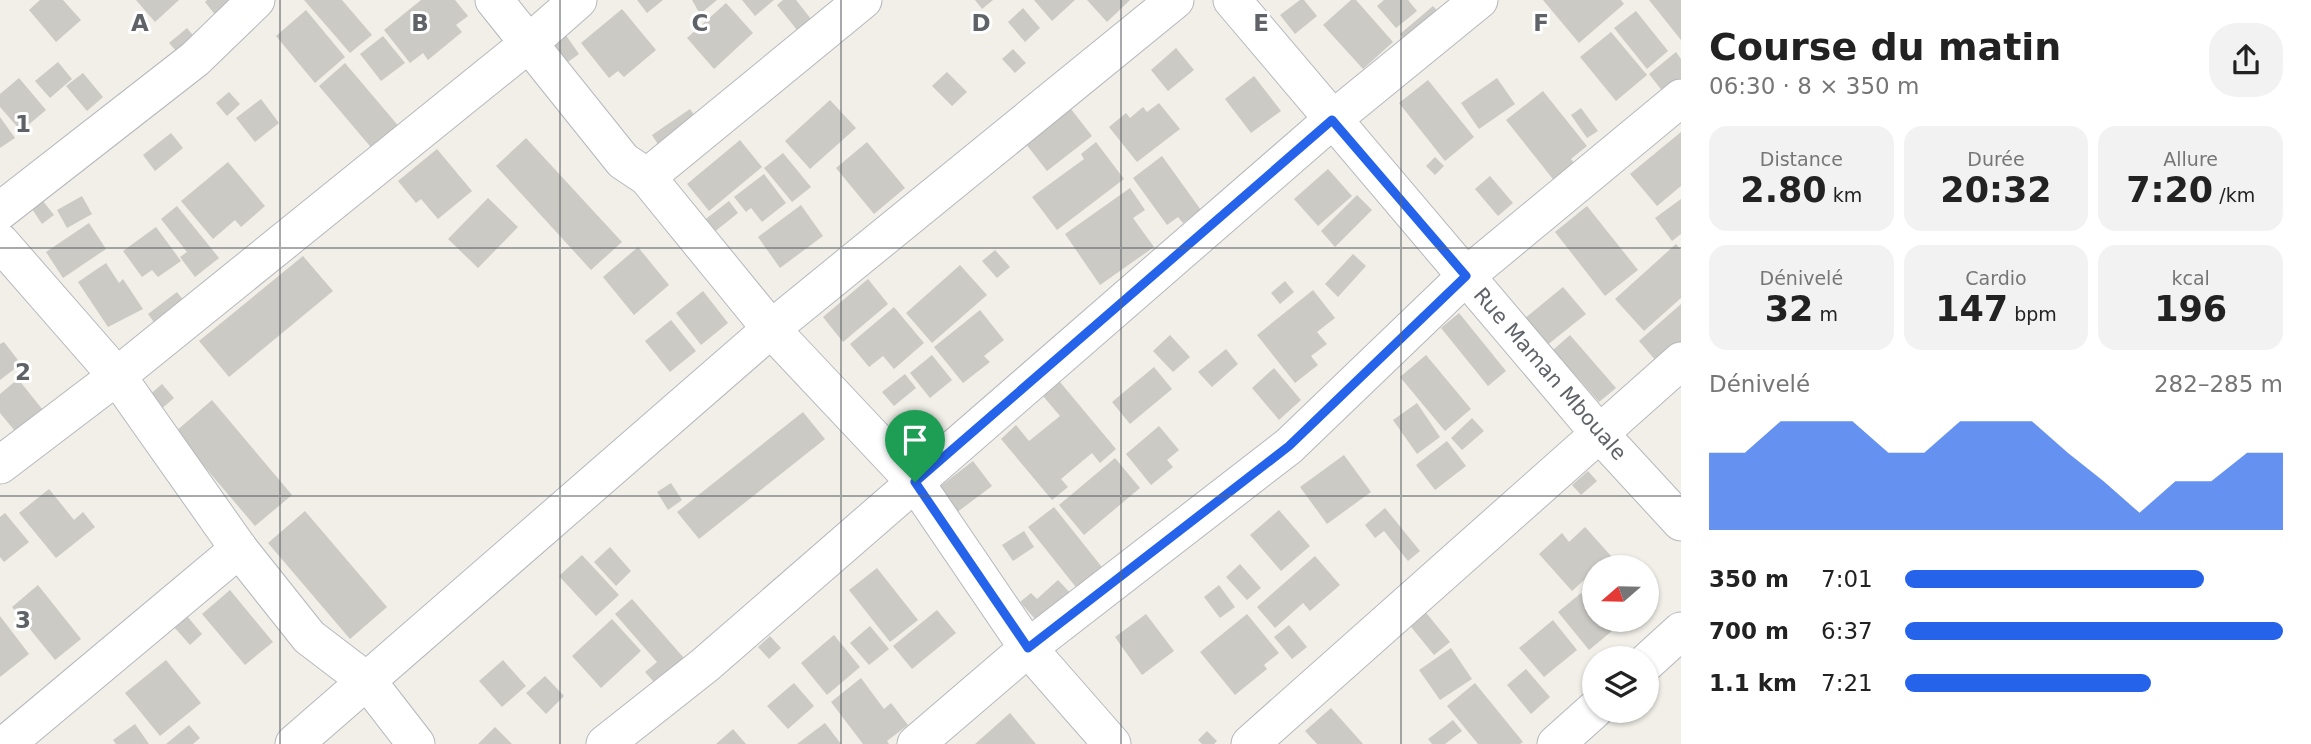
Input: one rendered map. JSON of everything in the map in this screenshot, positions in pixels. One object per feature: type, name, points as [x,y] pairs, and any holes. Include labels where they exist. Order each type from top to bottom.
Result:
[{"type":"street","points":[[0,211],[195,59],[256,0]]},
{"type":"street","points":[[494,0],[623,161],[648,177],[771,329],[915,482],[1028,648],[1112,744]]},
{"type":"street","points":[[0,465],[117,376],[528,44],[578,0]]},
{"type":"street","points":[[648,177],[863,0]]},
{"type":"street","points":[[294,744],[771,329],[1175,0]]},
{"type":"street","name":"Rue Maman Mbouale","points":[[1233,0],[1599,433],[1681,522]]},
{"type":"street","points":[[605,744],[705,665],[1332,120],[1479,0]]},
{"type":"street","points":[[916,744],[1028,648],[1289,446],[1466,276],[1681,98]]},
{"type":"street","points":[[0,242],[117,376],[239,549],[309,637],[368,682],[416,744]]},
{"type":"street","points":[[1250,744],[1681,361]]},
{"type":"street","points":[[6,744],[239,549]]},
{"type":"street","points":[[1659,651],[1681,631]]},
{"type":"street","points":[[1556,744],[1582,721]]},
{"type":"building","points":[[40,0],[63,0],[81,20],[56,42],[29,10]]},
{"type":"building","points":[[136,0],[179,0],[155,22]]},
{"type":"building","points":[[239,0],[220,21],[205,2]]},
{"type":"building","points":[[304,0],[342,0],[372,35],[350,53]]},
{"type":"building","points":[[421,0],[455,0],[468,16],[456,25],[462,32],[428,60],[423,53],[410,63],[384,30]]},
{"type":"building","points":[[637,0],[663,0],[647,13]]},
{"type":"building","points":[[692,0],[717,0],[700,14]]},
{"type":"building","points":[[742,0],[774,0],[755,16]]},
{"type":"building","points":[[783,0],[796,0],[811,19],[797,30],[777,5]]},
{"type":"building","points":[[975,0],[993,0],[982,9]]},
{"type":"building","points":[[1034,0],[1075,0],[1052,21]]},
{"type":"building","points":[[1087,0],[1130,0],[1107,22]]},
{"type":"building","points":[[1300,0],[1304,0],[1317,16],[1295,34],[1280,15]]},
{"type":"building","points":[[1351,0],[1356,0],[1393,42],[1363,69],[1323,25]]},
{"type":"building","points":[[1384,0],[1408,0],[1417,11],[1396,28],[1377,6]]},
{"type":"building","points":[[1543,0],[1621,0],[1624,4],[1579,43]]},
{"type":"building","points":[[1649,0],[1681,0],[1681,40]]},
{"type":"building","points":[[726,3],[753,33],[714,69],[687,38]]},
{"type":"building","points":[[1433,6],[1445,20],[1412,48],[1400,34]]},
{"type":"building","points":[[1023,8],[1040,28],[1025,42],[1008,22]]},
{"type":"building","points":[[622,9],[656,50],[624,77],[618,71],[609,78],[581,43]]},
{"type":"building","points":[[306,10],[345,57],[315,83],[276,36]]},
{"type":"building","points":[[1636,11],[1668,51],[1647,69],[1614,28]]},
{"type":"building","points":[[187,28],[197,40],[179,54],[169,43]]},
{"type":"building","points":[[563,31],[579,54],[561,67],[545,43]]},
{"type":"building","points":[[1611,32],[1647,75],[1616,101],[1580,57]]},
{"type":"building","points":[[383,36],[405,63],[381,81],[360,54]]},
{"type":"building","points":[[1176,48],[1194,70],[1168,91],[1151,70]]},
{"type":"building","points":[[1013,49],[1026,63],[1015,73],[1002,59]]},
{"type":"building","points":[[1676,52],[1681,59],[1681,86],[1667,97],[1649,74]]},
{"type":"building","points":[[58,62],[72,79],[50,98],[35,81]]},
{"type":"building","points":[[345,63],[401,129],[374,151],[319,86]]},
{"type":"building","points":[[947,72],[967,92],[952,106],[932,86]]},
{"type":"building","points":[[83,73],[103,97],[87,111],[66,86]]},
{"type":"building","points":[[1254,76],[1281,111],[1251,133],[1225,99]]},
{"type":"building","points":[[19,78],[46,110],[21,131],[0,107],[0,94]]},
{"type":"building","points":[[1497,78],[1515,104],[1479,129],[1461,103]]},
{"type":"building","points":[[1428,80],[1474,137],[1445,161],[1399,103]]},
{"type":"building","points":[[1543,91],[1587,146],[1571,159],[1577,166],[1556,183],[1506,120]]},
{"type":"building","points":[[229,92],[240,104],[227,116],[216,103]]},
{"type":"building","points":[[261,99],[279,123],[255,142],[236,118]]},
{"type":"building","points":[[830,100],[856,128],[810,169],[785,141]]},
{"type":"building","points":[[1159,103],[1180,129],[1137,162],[1109,127],[1126,113],[1130,118],[1143,107],[1147,112]]},
{"type":"building","points":[[1581,108],[1598,131],[1587,138],[1571,115]]},
{"type":"building","points":[[690,109],[701,125],[663,152],[652,135]]},
{"type":"building","points":[[1071,109],[1092,136],[1047,171],[1026,144]]},
{"type":"building","points":[[0,117],[15,138],[0,148]]},
{"type":"building","points":[[1681,132],[1681,186],[1657,206],[1630,174]]},
{"type":"building","points":[[171,133],[183,148],[155,171],[143,155]]},
{"type":"building","points":[[526,138],[622,242],[591,270],[496,166]]},
{"type":"building","points":[[740,140],[762,167],[709,211],[687,184]]},
{"type":"building","points":[[867,142],[905,188],[874,214],[836,168]]},
{"type":"building","points":[[1096,142],[1124,179],[1057,230],[1032,197],[1084,159],[1081,154]]},
{"type":"building","points":[[437,149],[472,191],[438,219],[421,199],[416,203],[398,181]]},
{"type":"building","points":[[783,153],[811,187],[792,202],[764,168]]},
{"type":"building","points":[[1162,156],[1201,210],[1183,223],[1178,217],[1167,225],[1133,178]]},
{"type":"building","points":[[1435,157],[1444,166],[1435,175],[1426,166]]},
{"type":"building","points":[[228,162],[265,206],[241,227],[235,220],[213,239],[181,201]]},
{"type":"building","points":[[1328,169],[1352,196],[1318,226],[1294,199]]},
{"type":"building","points":[[764,174],[786,203],[762,222],[751,208],[746,212],[734,197]]},
{"type":"building","points":[[1490,176],[1513,203],[1498,216],[1475,189]]},
{"type":"building","points":[[1130,188],[1145,210],[1133,218],[1154,247],[1100,285],[1065,234]]},
{"type":"building","points":[[1357,195],[1372,210],[1335,247],[1321,231]]},
{"type":"building","points":[[82,196],[92,214],[67,228],[57,210]]},
{"type":"building","points":[[488,198],[518,227],[478,268],[448,239]]},
{"type":"building","points":[[1681,199],[1681,234],[1672,241],[1655,218]]},
{"type":"building","points":[[43,201],[54,215],[42,224],[32,209]]},
{"type":"building","points":[[729,201],[738,213],[708,237],[698,225]]},
{"type":"building","points":[[801,205],[823,236],[780,268],[758,237]]},
{"type":"building","points":[[177,206],[219,258],[195,277],[180,257],[187,252],[161,219]]},
{"type":"building","points":[[1587,206],[1638,270],[1605,296],[1555,232]]},
{"type":"building","points":[[89,223],[106,249],[63,278],[46,252]]},
{"type":"building","points":[[156,227],[181,261],[158,277],[152,270],[142,277],[123,251]]},
{"type":"building","points":[[1676,244],[1681,250],[1681,298],[1644,331],[1615,299]]},
{"type":"building","points":[[638,247],[669,285],[634,315],[603,277]]},
{"type":"building","points":[[995,250],[1010,267],[997,278],[982,261]]},
{"type":"building","points":[[1353,254],[1366,266],[1338,297],[1325,284]]},
{"type":"building","points":[[303,256],[333,291],[229,377],[199,341]]},
{"type":"building","points":[[106,263],[119,283],[123,279],[143,309],[108,327],[78,282]]},
{"type":"building","points":[[960,265],[987,295],[932,343],[906,313]]},
{"type":"building","points":[[868,279],[888,304],[843,342],[823,317]]},
{"type":"building","points":[[1285,281],[1294,292],[1280,304],[1271,293]]},
{"type":"building","points":[[1563,287],[1586,314],[1546,346],[1524,319]]},
{"type":"building","points":[[1313,290],[1335,318],[1317,332],[1327,344],[1311,356],[1318,365],[1295,383],[1257,335]]},
{"type":"building","points":[[703,291],[728,323],[701,345],[676,313]]},
{"type":"building","points":[[177,292],[190,309],[161,332],[148,314]]},
{"type":"building","points":[[1681,304],[1681,351],[1662,368],[1639,341]]},
{"type":"building","points":[[894,307],[924,343],[894,369],[883,356],[869,367],[850,344]]},
{"type":"building","points":[[980,310],[1004,340],[984,356],[990,362],[963,383],[934,347]]},
{"type":"building","points":[[1459,313],[1506,371],[1488,386],[1441,328]]},
{"type":"building","points":[[671,320],[696,351],[670,372],[645,341]]},
{"type":"building","points":[[1170,335],[1190,357],[1173,372],[1153,351]]},
{"type":"building","points":[[1570,335],[1616,388],[1599,402],[1553,350]]},
{"type":"building","points":[[4,342],[21,364],[0,380],[0,344]]},
{"type":"building","points":[[1226,349],[1238,364],[1212,387],[1198,372]]},
{"type":"building","points":[[932,355],[952,380],[930,398],[910,373]]},
{"type":"building","points":[[1426,355],[1471,409],[1445,431],[1400,377]]},
{"type":"building","points":[[1154,367],[1172,389],[1130,424],[1112,402]]},
{"type":"building","points":[[1274,368],[1301,400],[1279,420],[1252,388]]},
{"type":"building","points":[[905,374],[916,388],[894,406],[882,392]]},
{"type":"building","points":[[18,379],[47,415],[20,437],[0,413],[0,394]]},
{"type":"building","points":[[1060,382],[1116,449],[1100,463],[1092,453],[1061,479],[1068,487],[1052,500],[1001,439],[1016,425],[1029,441],[1060,416],[1043,396]]},
{"type":"building","points":[[162,384],[174,398],[159,411],[147,397]]},
{"type":"building","points":[[212,400],[292,495],[255,526],[175,432]]},
{"type":"building","points":[[1417,403],[1440,437],[1417,454],[1393,420]]},
{"type":"building","points":[[803,412],[825,439],[699,539],[677,512]]},
{"type":"building","points":[[1472,418],[1484,431],[1462,450],[1451,438]]},
{"type":"building","points":[[1159,426],[1179,450],[1167,460],[1173,467],[1151,485],[1126,454]]},
{"type":"building","points":[[1447,441],[1466,466],[1435,490],[1416,465]]},
{"type":"building","points":[[1344,455],[1371,492],[1327,524],[1300,487]]},
{"type":"building","points":[[1115,458],[1140,488],[1084,535],[1059,505]]},
{"type":"building","points":[[973,461],[992,486],[956,513],[938,488]]},
{"type":"building","points":[[1588,471],[1597,481],[1581,495],[1572,485]]},
{"type":"building","points":[[671,483],[682,500],[668,510],[657,492]]},
{"type":"building","points":[[49,489],[74,520],[83,512],[95,527],[56,558],[19,513]]},
{"type":"building","points":[[1054,507],[1105,571],[1079,591],[1028,527]]},
{"type":"building","points":[[1385,508],[1420,551],[1408,561],[1384,531],[1375,538],[1365,525]]},
{"type":"building","points":[[1279,510],[1310,546],[1281,571],[1250,535]]},
{"type":"building","points":[[305,511],[387,607],[350,639],[268,543]]},
{"type":"building","points":[[5,513],[29,542],[4,562],[0,557],[0,517]]},
{"type":"building","points":[[1585,527],[1610,555],[1582,555],[1582,582],[1572,591],[1539,554],[1562,533],[1569,542]]},
{"type":"building","points":[[1024,531],[1034,547],[1013,561],[1002,545]]},
{"type":"building","points":[[610,547],[631,571],[616,586],[594,562]]},
{"type":"building","points":[[582,555],[619,595],[596,616],[559,576]]},
{"type":"building","points":[[1315,556],[1340,585],[1310,611],[1303,603],[1275,628],[1257,607]]},
{"type":"building","points":[[1240,564],[1261,588],[1247,600],[1226,577]]},
{"type":"building","points":[[877,568],[918,620],[890,642],[849,590]]},
{"type":"building","points":[[1058,580],[1075,598],[1043,628],[1020,602],[1031,593],[1037,599]]},
{"type":"building","points":[[38,585],[81,639],[55,660],[12,607]]},
{"type":"building","points":[[1219,585],[1235,607],[1220,618],[1204,597]]},
{"type":"building","points":[[230,590],[273,642],[245,665],[202,614]]},
{"type":"building","points":[[1581,593],[1582,632],[1611,632],[1594,646],[1586,646],[1558,612]]},
{"type":"building","points":[[632,599],[691,666],[662,691],[645,672],[657,662],[615,614]]},
{"type":"building","points":[[1423,609],[1450,642],[1434,655],[1407,622]]},
{"type":"building","points":[[937,610],[956,633],[912,669],[893,646]]},
{"type":"building","points":[[1146,614],[1174,651],[1142,675],[1115,637]]},
{"type":"building","points":[[1247,614],[1279,653],[1264,665],[1267,669],[1235,695],[1200,652]]},
{"type":"building","points":[[0,616],[29,654],[0,677]]},
{"type":"building","points":[[187,616],[202,634],[190,645],[174,627]]},
{"type":"building","points":[[612,619],[641,651],[601,688],[572,656]]},
{"type":"building","points":[[1553,620],[1577,650],[1544,677],[1519,648]]},
{"type":"building","points":[[1289,625],[1307,647],[1292,659],[1274,637]]},
{"type":"building","points":[[870,626],[889,649],[869,665],[850,643]]},
{"type":"building","points":[[834,635],[860,667],[827,695],[801,663]]},
{"type":"building","points":[[770,636],[781,648],[769,659],[758,647]]},
{"type":"building","points":[[1451,648],[1472,679],[1440,700],[1419,670]]},
{"type":"building","points":[[166,660],[201,703],[160,736],[125,693]]},
{"type":"building","points":[[503,660],[526,686],[502,707],[479,681]]},
{"type":"building","points":[[1526,669],[1550,697],[1531,714],[1507,685]]},
{"type":"building","points":[[545,676],[564,696],[546,714],[526,693]]},
{"type":"building","points":[[861,678],[884,709],[891,703],[908,725],[887,741],[889,744],[863,744],[831,702]]},
{"type":"building","points":[[794,683],[814,706],[788,729],[767,706]]},
{"type":"building","points":[[1475,683],[1523,742],[1478,744],[1447,706]]},
{"type":"building","points":[[1331,708],[1363,744],[1317,744],[1305,731]]},
{"type":"building","points":[[1010,713],[1036,744],[975,744]]},
{"type":"building","points":[[1453,720],[1462,731],[1445,744],[1432,744],[1428,739]]},
{"type":"building","points":[[825,723],[841,744],[797,744]]},
{"type":"building","points":[[135,724],[149,744],[116,744],[113,740]]},
{"type":"building","points":[[189,725],[200,738],[193,744],[166,744]]},
{"type":"building","points":[[495,727],[512,744],[478,744]]},
{"type":"building","points":[[733,729],[746,744],[716,744]]},
{"type":"building","points":[[1207,731],[1217,741],[1214,744],[1202,744],[1198,740]]},
{"type":"route","points":[[1332,120],[1466,276],[1289,446],[1028,648],[915,482],[1332,120]]}]
